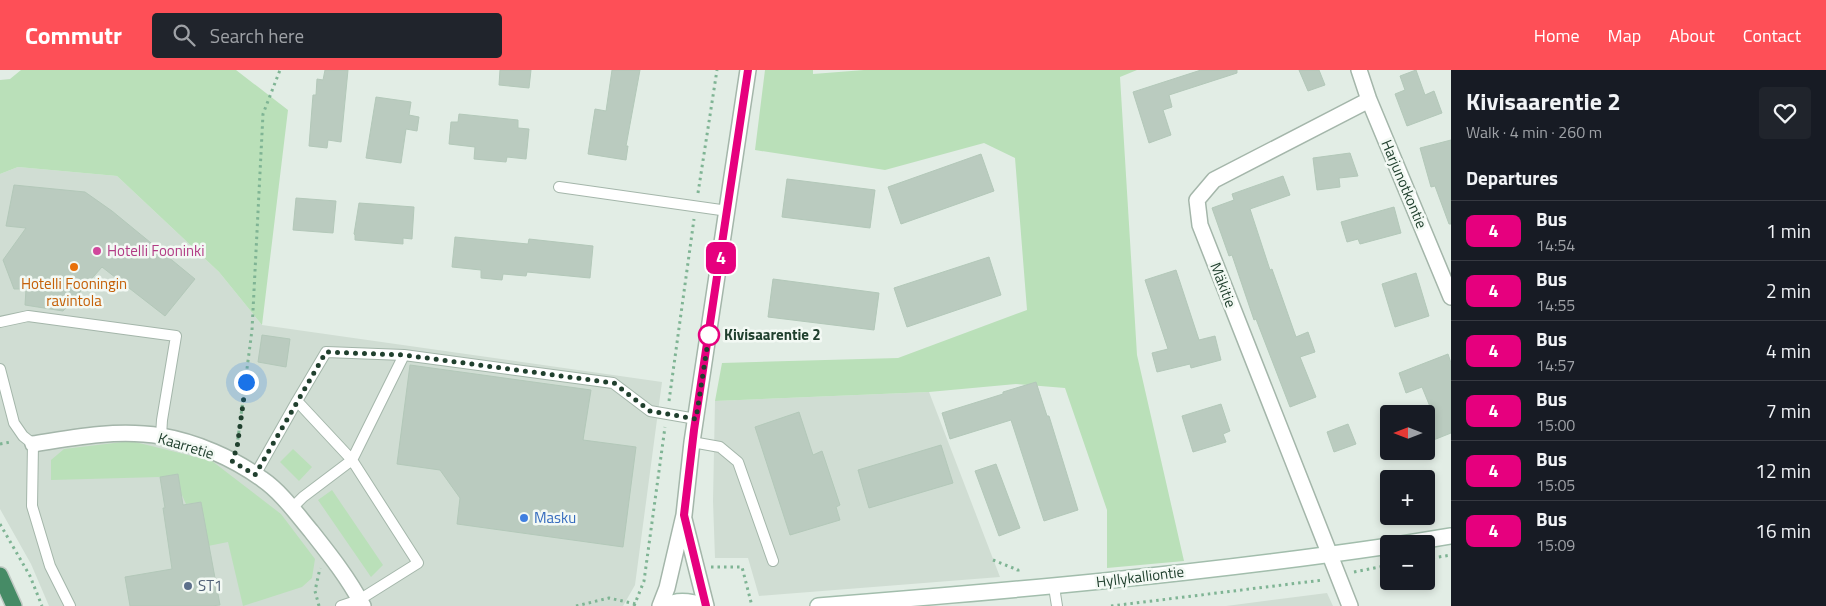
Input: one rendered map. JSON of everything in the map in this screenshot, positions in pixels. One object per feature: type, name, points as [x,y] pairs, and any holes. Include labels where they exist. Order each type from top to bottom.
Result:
[{"type":"highway","points":[[0,575],[14,606]]},
{"type":"street","points":[[660,606],[667,588],[684,515],[692,442],[748,70]]},
{"type":"street","name":"Harjunotkontie","points":[[1359,70],[1369,100],[1451,297]]},
{"type":"street","name":"Mäkitie","points":[[1350,606],[1200,226],[1197,200],[1214,180],[1369,100]]},
{"type":"street","name":"Kaarretie","points":[[33,444],[95,434],[161,436],[194,445],[232,461],[263,480],[292,508],[331,557],[361,603]]},
{"type":"street","points":[[684,515],[705,606]]},
{"type":"street","points":[[1435,539],[1451,536]]},
{"type":"street","name":"Hyllykalliontie","points":[[818,606],[1054,587],[1330,555],[1380,547]]},
{"type":"street","name":"Hyllykalliontie","points":[[867,606],[890,600]]},
{"type":"street","points":[[665,606],[681,601],[694,602],[705,606]]},
{"type":"lane","points":[[559,187],[728,211]]},
{"type":"lane","points":[[0,322],[28,316],[176,336],[161,436]]},
{"type":"lane","points":[[255,475],[326,352],[404,355],[614,383],[650,411],[696,419]]},
{"type":"lane","points":[[292,508],[303,496],[352,460],[404,355]]},
{"type":"lane","points":[[0,369],[14,424],[23,436],[33,444],[32,506],[50,566],[70,606]]},
{"type":"lane","points":[[298,401],[352,460],[418,563],[361,603],[341,606]]},
{"type":"lane","points":[[692,442],[720,447],[738,462],[773,560]]},
{"type":"lane","points":[[1054,587],[1057,606]]},
{"type":"path","points":[[232,461],[237,448],[252,330],[263,114],[280,70]]},
{"type":"path","points":[[576,606],[609,598],[635,605],[644,581],[717,70]]},
{"type":"path","points":[[0,524],[30,576],[42,606]]},
{"type":"path","points":[[1435,558],[1451,555]]},
{"type":"path","points":[[706,567],[742,567],[752,606]]},
{"type":"path","points":[[1110,606],[1322,581],[1380,567]]},
{"type":"shaded area","points":[[18,167],[117,176],[219,272],[262,325],[662,382],[635,585],[623,606],[49,606],[31,564],[0,509],[0,174]]},
{"type":"shaded area","points":[[929,392],[1000,577],[759,596],[748,558],[715,558],[713,501],[715,401]]},
{"type":"shaded area","points":[[1327,593],[1333,606],[1226,606]]},
{"type":"green space","points":[[21,70],[236,70],[288,110],[262,325],[219,272],[117,176],[18,167],[0,174],[0,80],[10,79]]},
{"type":"green space","points":[[765,70],[813,70],[813,74],[864,70],[1137,70],[1120,77],[1137,355],[1184,561],[1107,568],[1107,510],[1065,388],[1016,384],[929,392],[715,401],[722,363],[898,358],[1027,310],[1015,158],[984,143],[885,170],[755,150]]},
{"type":"green space","points":[[131,441],[212,461],[281,514],[315,559],[312,578],[302,587],[243,606],[228,542],[208,546],[201,502],[186,504],[181,493],[178,474],[160,477],[51,480],[51,460],[64,449]]},
{"type":"green space","points":[[293,449],[312,467],[299,481],[280,462]]},
{"type":"green space","points":[[332,490],[383,565],[371,577],[318,500]]},
{"type":"building","points":[[325,70],[348,70],[341,142],[328,140],[327,148],[309,146],[313,95],[316,95],[317,79],[323,80]]},
{"type":"building","points":[[500,70],[531,70],[529,88],[499,85]]},
{"type":"building","points":[[612,70],[640,70],[626,146],[628,146],[626,160],[588,154],[595,109],[606,111]]},
{"type":"building","points":[[1201,70],[1237,70],[1237,73],[1169,95],[1172,107],[1163,110],[1171,135],[1149,143],[1133,92]]},
{"type":"building","points":[[1299,70],[1319,70],[1325,85],[1308,91]]},
{"type":"building","points":[[1416,70],[1425,95],[1434,91],[1442,113],[1407,126],[1395,94],[1405,90],[1400,76]]},
{"type":"building","points":[[376,97],[411,102],[409,115],[419,117],[417,131],[406,129],[401,163],[366,158]]},
{"type":"building","points":[[459,114],[518,120],[518,128],[529,129],[526,159],[507,157],[506,162],[474,159],[475,147],[449,144],[451,122],[458,122]]},
{"type":"building","points":[[1451,140],[1451,224],[1449,224],[1435,186],[1431,187],[1420,148]]},
{"type":"building","points":[[1350,153],[1358,176],[1339,178],[1340,187],[1317,190],[1313,158]]},
{"type":"building","points":[[981,154],[994,191],[901,224],[888,187]]},
{"type":"building","points":[[1283,176],[1290,195],[1250,209],[1270,270],[1272,269],[1296,337],[1308,332],[1315,352],[1300,357],[1316,397],[1290,407],[1256,319],[1254,320],[1232,255],[1229,256],[1212,208],[1234,200],[1232,194]]},
{"type":"building","points":[[787,179],[875,190],[870,228],[782,217]]},
{"type":"building","points":[[14,185],[85,192],[112,211],[195,279],[165,316],[102,267],[63,311],[25,305],[26,289],[14,289],[3,260],[26,228],[6,226]]},
{"type":"building","points":[[296,198],[336,201],[333,233],[293,230]]},
{"type":"building","points":[[359,203],[414,207],[412,239],[403,238],[403,244],[355,240],[354,234]]},
{"type":"building","points":[[1394,207],[1401,233],[1360,244],[1358,239],[1347,242],[1341,222]]},
{"type":"building","points":[[455,237],[528,244],[529,239],[593,246],[590,278],[527,272],[526,276],[503,274],[502,280],[481,278],[481,270],[452,267]]},
{"type":"building","points":[[989,257],[1001,295],[907,327],[894,288]]},
{"type":"building","points":[[1176,270],[1199,340],[1215,336],[1221,360],[1191,368],[1190,364],[1157,372],[1152,353],[1168,349],[1145,280]]},
{"type":"building","points":[[1416,273],[1429,316],[1395,327],[1382,284]]},
{"type":"building","points":[[773,279],[879,293],[874,330],[768,317]]},
{"type":"building","points":[[262,335],[290,339],[286,367],[258,362]]},
{"type":"building","points":[[1448,354],[1451,363],[1451,433],[1435,439],[1435,405],[1429,405],[1422,387],[1406,393],[1399,373]]},
{"type":"building","points":[[410,365],[591,390],[583,440],[636,447],[623,547],[457,524],[460,498],[440,470],[397,464]]},
{"type":"building","points":[[1036,382],[1047,416],[1049,416],[1078,510],[1044,521],[1011,420],[950,439],[942,413]]},
{"type":"building","points":[[1221,404],[1230,431],[1223,434],[1226,442],[1193,452],[1182,416]]},
{"type":"building","points":[[799,412],[813,455],[822,451],[840,505],[836,507],[840,520],[790,535],[755,427]]},
{"type":"building","points":[[1348,424],[1356,444],[1334,452],[1327,432]]},
{"type":"building","points":[[941,445],[953,483],[869,508],[858,470]]},
{"type":"building","points":[[996,464],[1020,528],[999,536],[975,471]]},
{"type":"building","points":[[178,474],[183,505],[201,502],[220,605],[130,606],[125,577],[172,569],[160,477]]},
{"type":"bus line","name":"4","points":[[706,606],[684,515],[694,430],[748,70]]},
{"type":"place","name":"Hotelli Fooninki","points":[[97,251]]},
{"type":"place","name":"Hotelli Fooningin ravintola","points":[[74,267]]},
{"type":"place","name":"Kivisaarentie 2","points":[[709,335]]},
{"type":"place","name":"Masku","points":[[524,518]]},
{"type":"place","name":"ST1","points":[[188,586]]},
{"type":"route","points":[[246,382],[237,448],[232,461],[255,475],[326,352],[404,355],[614,383],[650,411],[696,419],[709,335]]}]
